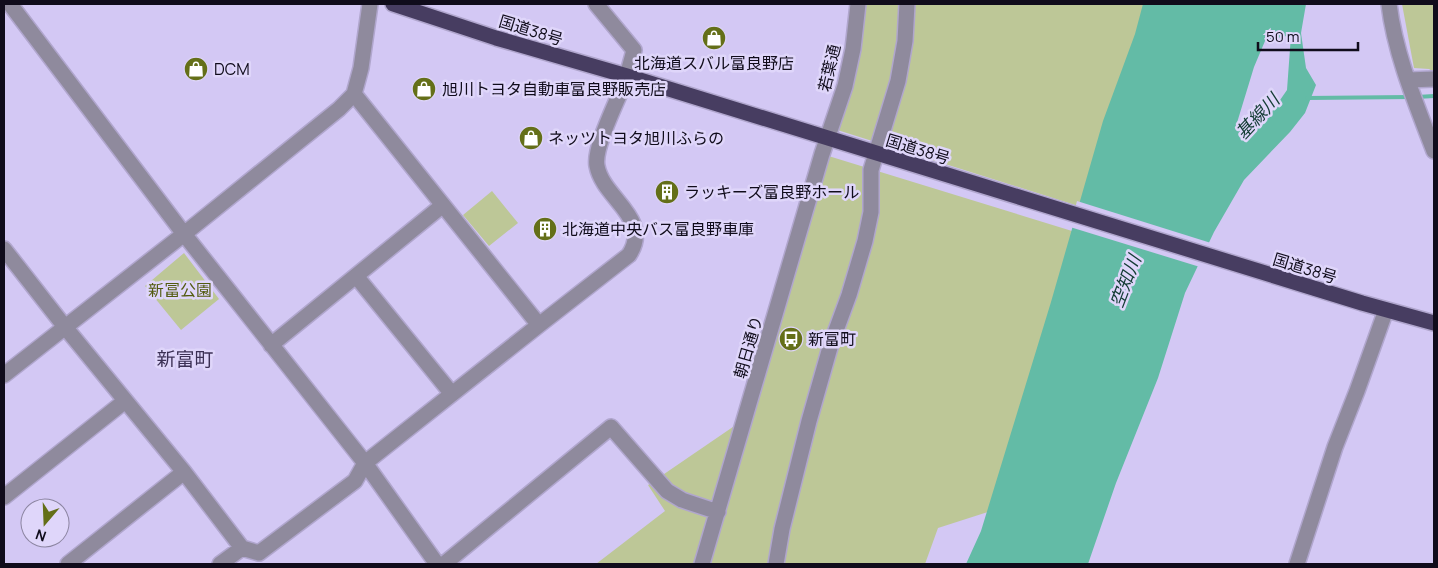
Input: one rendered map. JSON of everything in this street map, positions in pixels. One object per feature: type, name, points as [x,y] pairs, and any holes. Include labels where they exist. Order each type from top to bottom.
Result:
[{"type":"highway","name":"国道38号","points":[[393,4],[496,38],[626,76],[1362,303],[1434,323]]},
{"type":"street","points":[[10,4],[184,234],[365,463],[437,564]]},
{"type":"street","points":[[4,375],[184,234],[354,94],[361,68],[370,4]]},
{"type":"street","points":[[4,249],[124,401],[184,472],[242,548],[259,553],[355,481],[365,463],[629,255],[634,247],[637,233],[634,222],[603,182],[596,165],[599,147],[634,50],[596,4]]},
{"type":"street","name":"若葉通","points":[[827,139],[845,86],[858,4]]},
{"type":"street","points":[[776,564],[782,529],[809,421],[831,344],[849,295],[865,241],[871,212],[871,170],[880,155],[898,81],[905,41],[907,4]]},
{"type":"street","points":[[1390,4],[1392,22],[1408,80],[1434,151]]},
{"type":"street","points":[[1408,80],[1434,79]]},
{"type":"street","points":[[354,94],[539,325]]},
{"type":"street","name":"朝日通り","points":[[702,564],[827,139]]},
{"type":"street","points":[[271,345],[442,205]]},
{"type":"street","points":[[356,276],[452,394]]},
{"type":"street","points":[[1297,564],[1335,447],[1386,310]]},
{"type":"street","points":[[4,497],[124,401]]},
{"type":"street","points":[[444,564],[611,427],[667,491],[682,500],[718,512]]},
{"type":"street","points":[[68,564],[184,472]]},
{"type":"street","points":[[220,564],[242,548]]},
{"type":"green space","points":[[858,4],[1158,4],[1091,210],[831,128]]},
{"type":"green space","points":[[1402,4],[1434,4],[1434,72],[1429,69],[1414,68]]},
{"type":"green space","points":[[822,154],[1085,235],[994,510],[938,528],[925,564],[596,564],[665,511],[648,485],[746,418]]},
{"type":"green space","points":[[492,191],[518,223],[489,246],[463,215]]},
{"type":"green space","name":"新冨公園","points":[[184,253],[219,299],[181,330],[145,286]]},
{"type":"water","name":"空知川","points":[[1143,4],[1306,4],[1301,33],[1306,68],[1316,85],[1305,113],[1290,132],[1244,180],[1214,232],[1185,293],[1158,378],[1116,483],[1088,564],[966,564],[981,531],[1051,302],[1103,121],[1135,34]],"holes":[[[1291,35],[1287,90],[1264,123],[1236,126],[1254,67],[1265,41]]]},
{"type":"pier","points":[[1077,201],[1211,243],[1200,267],[1070,227]]},
{"type":"waterway","name":"基線川","points":[[1417,97],[1434,96]]},
{"type":"waterway","name":"基線川","points":[[1307,98],[1410,97]]},
{"type":"place","name":"北海道スバル富良野店","points":[[714,38]]},
{"type":"place","name":"DCM","points":[[196,69]]},
{"type":"place","name":"旭川トヨタ自動車富良野販売店","points":[[424,89]]},
{"type":"place","name":"ネッツトヨタ旭川ふらの","points":[[531,138]]},
{"type":"place","name":"ラッキーズ富良野ホール","points":[[667,192]]},
{"type":"place","name":"北海道中央バス富良野車庫","points":[[545,229]]},
{"type":"place","name":"新富町","points":[[791,339]]},
{"type":"district","name":"新富町","points":[[185,359]]}]
